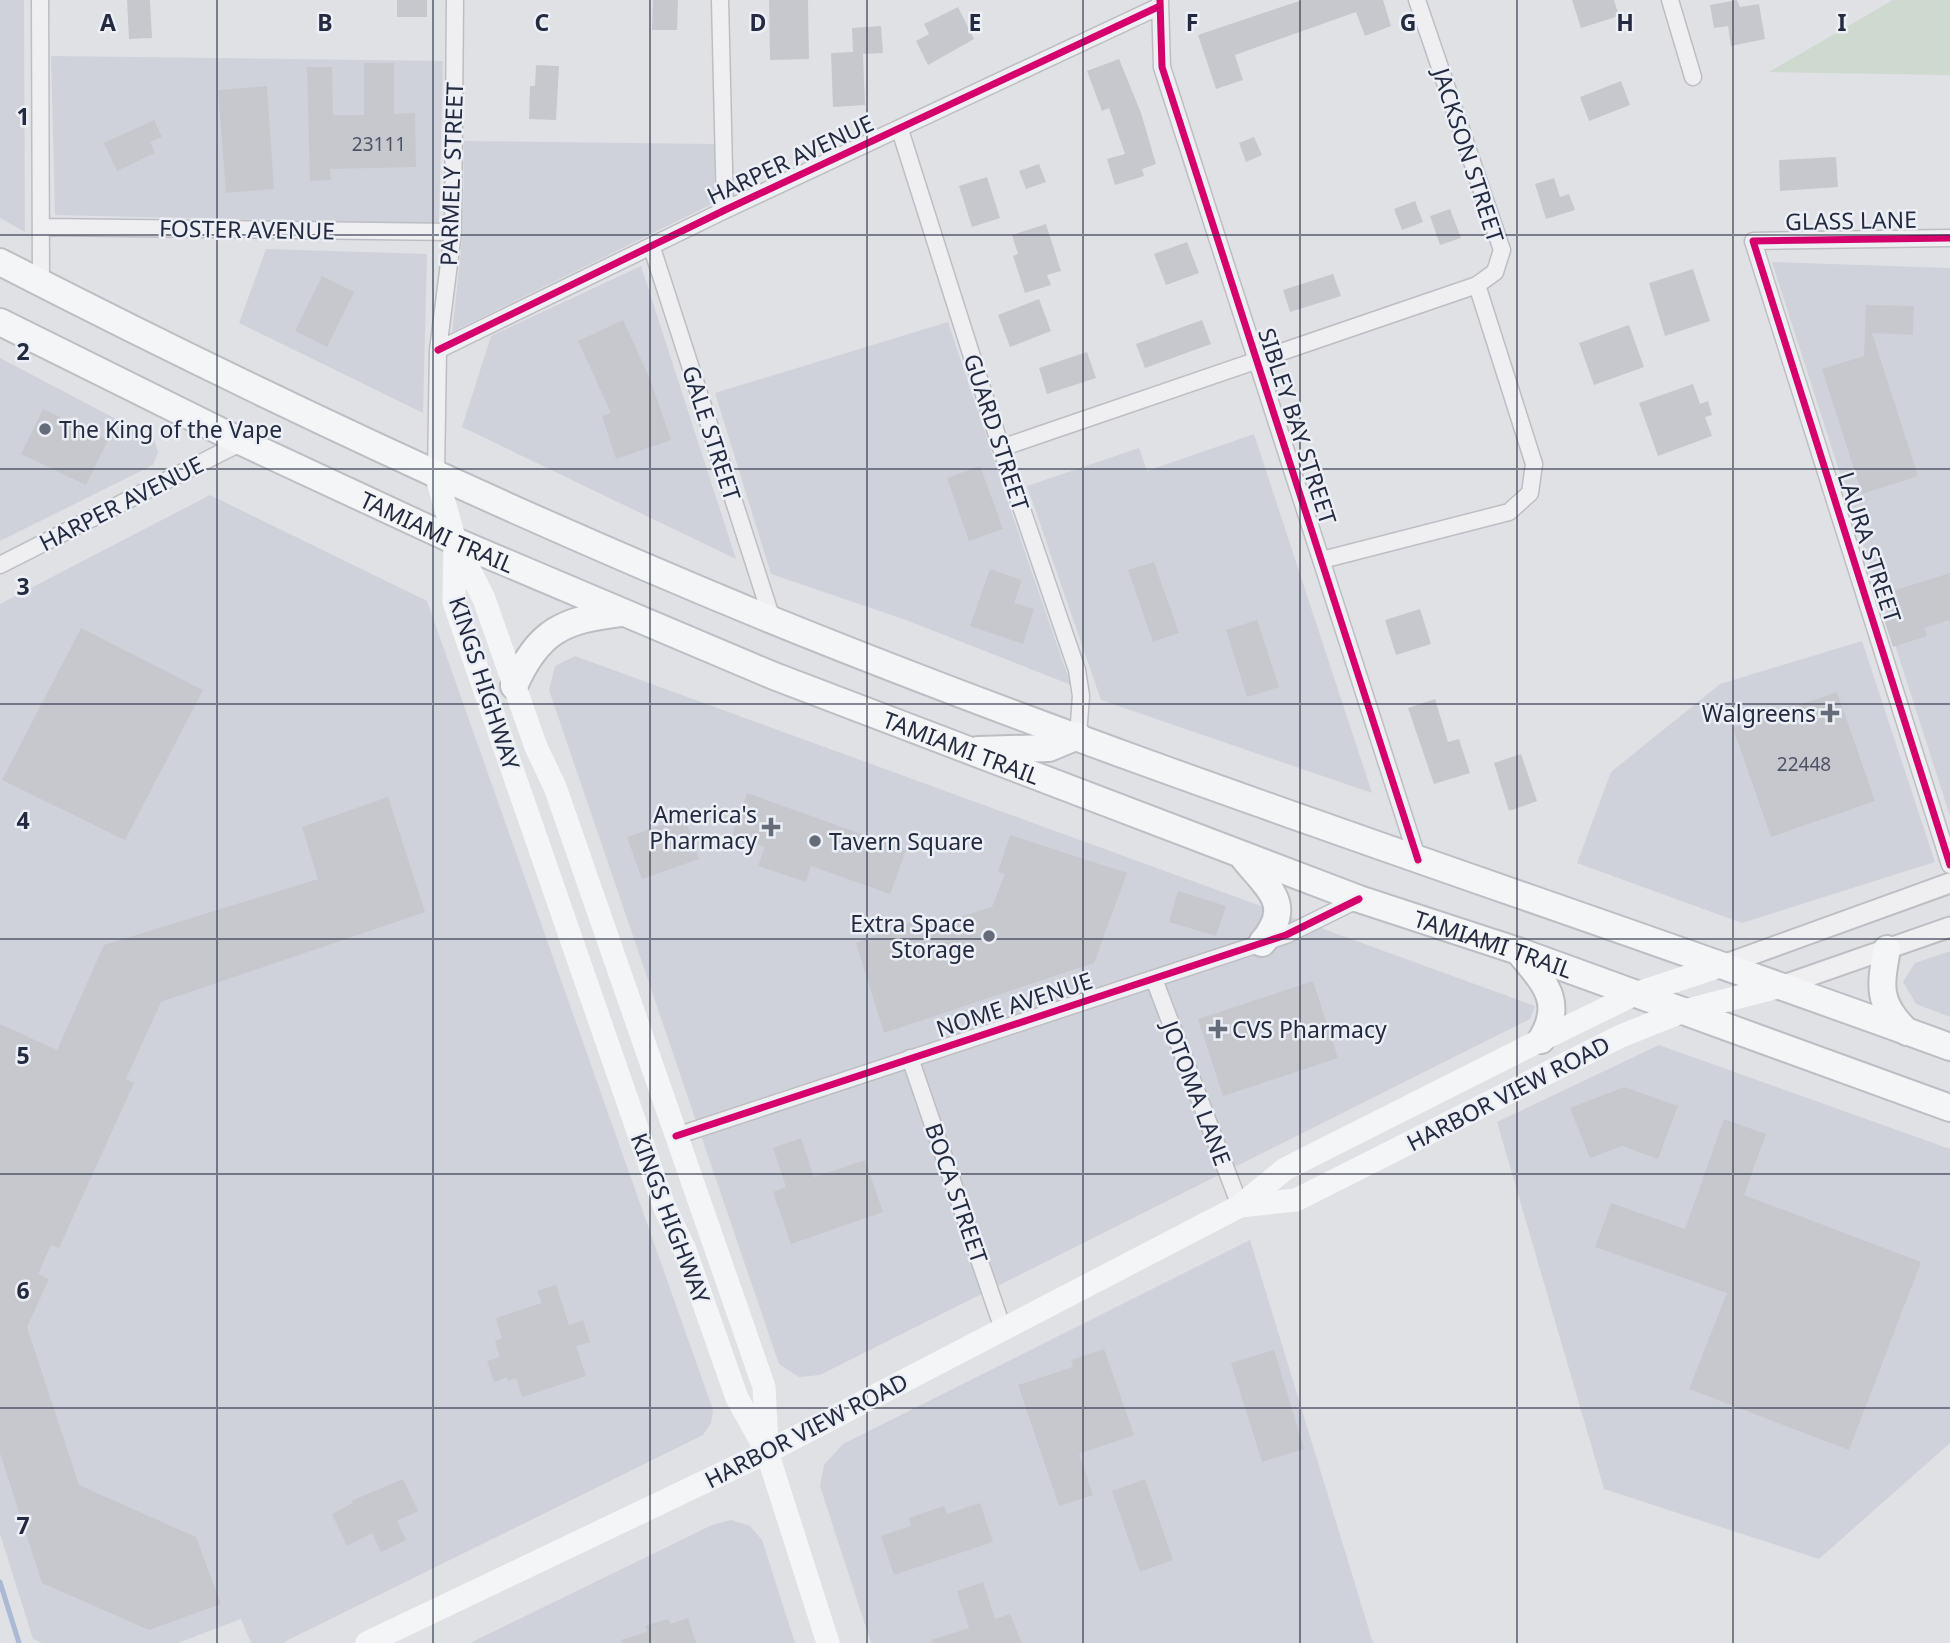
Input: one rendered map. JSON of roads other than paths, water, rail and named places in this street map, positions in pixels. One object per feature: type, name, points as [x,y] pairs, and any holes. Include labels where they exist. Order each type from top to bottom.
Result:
[{"type":"main road","points":[[0,262],[162,344],[436,474],[772,619],[1078,736],[1418,860],[1723,965],[1950,1048]]},
{"type":"main road","name":"TAMIAMI TRAIL","points":[[0,322],[242,442],[455,541],[621,613],[962,750],[1359,899],[1518,951],[1950,1108]]},
{"type":"main road","points":[[436,474],[455,541]]},
{"type":"main road","name":"KINGS HIGHWAY","points":[[455,541],[484,599],[514,686],[580,858],[764,1387],[767,1452]]},
{"type":"main road","name":"KINGS HIGHWAY","points":[[455,541],[454,602],[664,1206],[685,1250],[737,1398],[767,1452],[828,1643]]},
{"type":"main road","points":[[514,686],[536,645],[556,631],[584,618],[621,613]]},
{"type":"main road","points":[[962,750],[1049,748],[1078,736]]},
{"type":"main road","points":[[1242,855],[1275,897],[1280,911],[1276,927],[1262,943]]},
{"type":"main road","points":[[547,869],[580,858]]},
{"type":"main road","points":[[1887,949],[1881,982],[1882,997],[1891,1016],[1907,1032]]},
{"type":"main road","points":[[1518,951],[1544,983],[1552,1002],[1552,1022],[1541,1040]]},
{"type":"main road","name":"HARBOR VIEW ROAD","points":[[367,1643],[767,1452],[1240,1206],[1285,1169],[1541,1040],[1635,994],[1723,965]]},
{"type":"main road","name":"HARBOR VIEW ROAD","points":[[1240,1206],[1296,1200],[1621,1036],[1681,1012],[1781,986]]},
{"type":"street","points":[[40,0],[41,283]]},
{"type":"street","name":"PARMELY STREET","points":[[436,474],[438,350],[453,232],[455,0]]},
{"type":"street","points":[[720,0],[725,210]]},
{"type":"street","name":"JACKSON STREET","points":[[1417,0],[1502,250],[1495,272],[1477,285]]},
{"type":"street","points":[[1670,0],[1693,77]]},
{"type":"street","name":"HARPER AVENUE","points":[[438,350],[1160,3]]},
{"type":"street","name":"SIBLEY BAY STREET","points":[[1160,3],[1163,67],[1418,860]]},
{"type":"street","name":"GUARD STREET","points":[[900,130],[1001,448],[1077,670],[1081,696],[1078,736]]},
{"type":"street","name":"FOSTER AVENUE","points":[[42,227],[453,232]]},
{"type":"street","name":"GLASS LANE","points":[[1753,242],[1950,238]]},
{"type":"street","name":"LAURA STREET","points":[[1753,242],[1950,864]]},
{"type":"street","name":"GALE STREET","points":[[652,248],[772,619]]},
{"type":"street","points":[[1001,448],[1477,285],[1534,464],[1530,493],[1509,512],[1322,560]]},
{"type":"street","name":"HARPER AVENUE","points":[[0,565],[242,442]]},
{"type":"street","points":[[1723,965],[1950,883]]},
{"type":"street","name":"NOME AVENUE","points":[[676,1136],[1286,935],[1359,899]]},
{"type":"street","points":[[1781,986],[1950,928]]},
{"type":"street","name":"JOTOMA LANE","points":[[1154,979],[1240,1206]]},
{"type":"street","name":"BOCA STREET","points":[[911,1058],[1003,1329]]},
{"type":"waterway","points":[[0,1582],[19,1643]]},
{"type":"place","name":"The King of the Vape","points":[[45,429]]},
{"type":"place","name":"Walgreens","points":[[1830,713]]},
{"type":"place","name":"America's Pharmacy","points":[[771,827]]},
{"type":"place","name":"Tavern Square","points":[[815,841]]},
{"type":"place","name":"Extra Space Storage","points":[[989,936]]},
{"type":"place","name":"CVS Pharmacy","points":[[1218,1029]]}]
